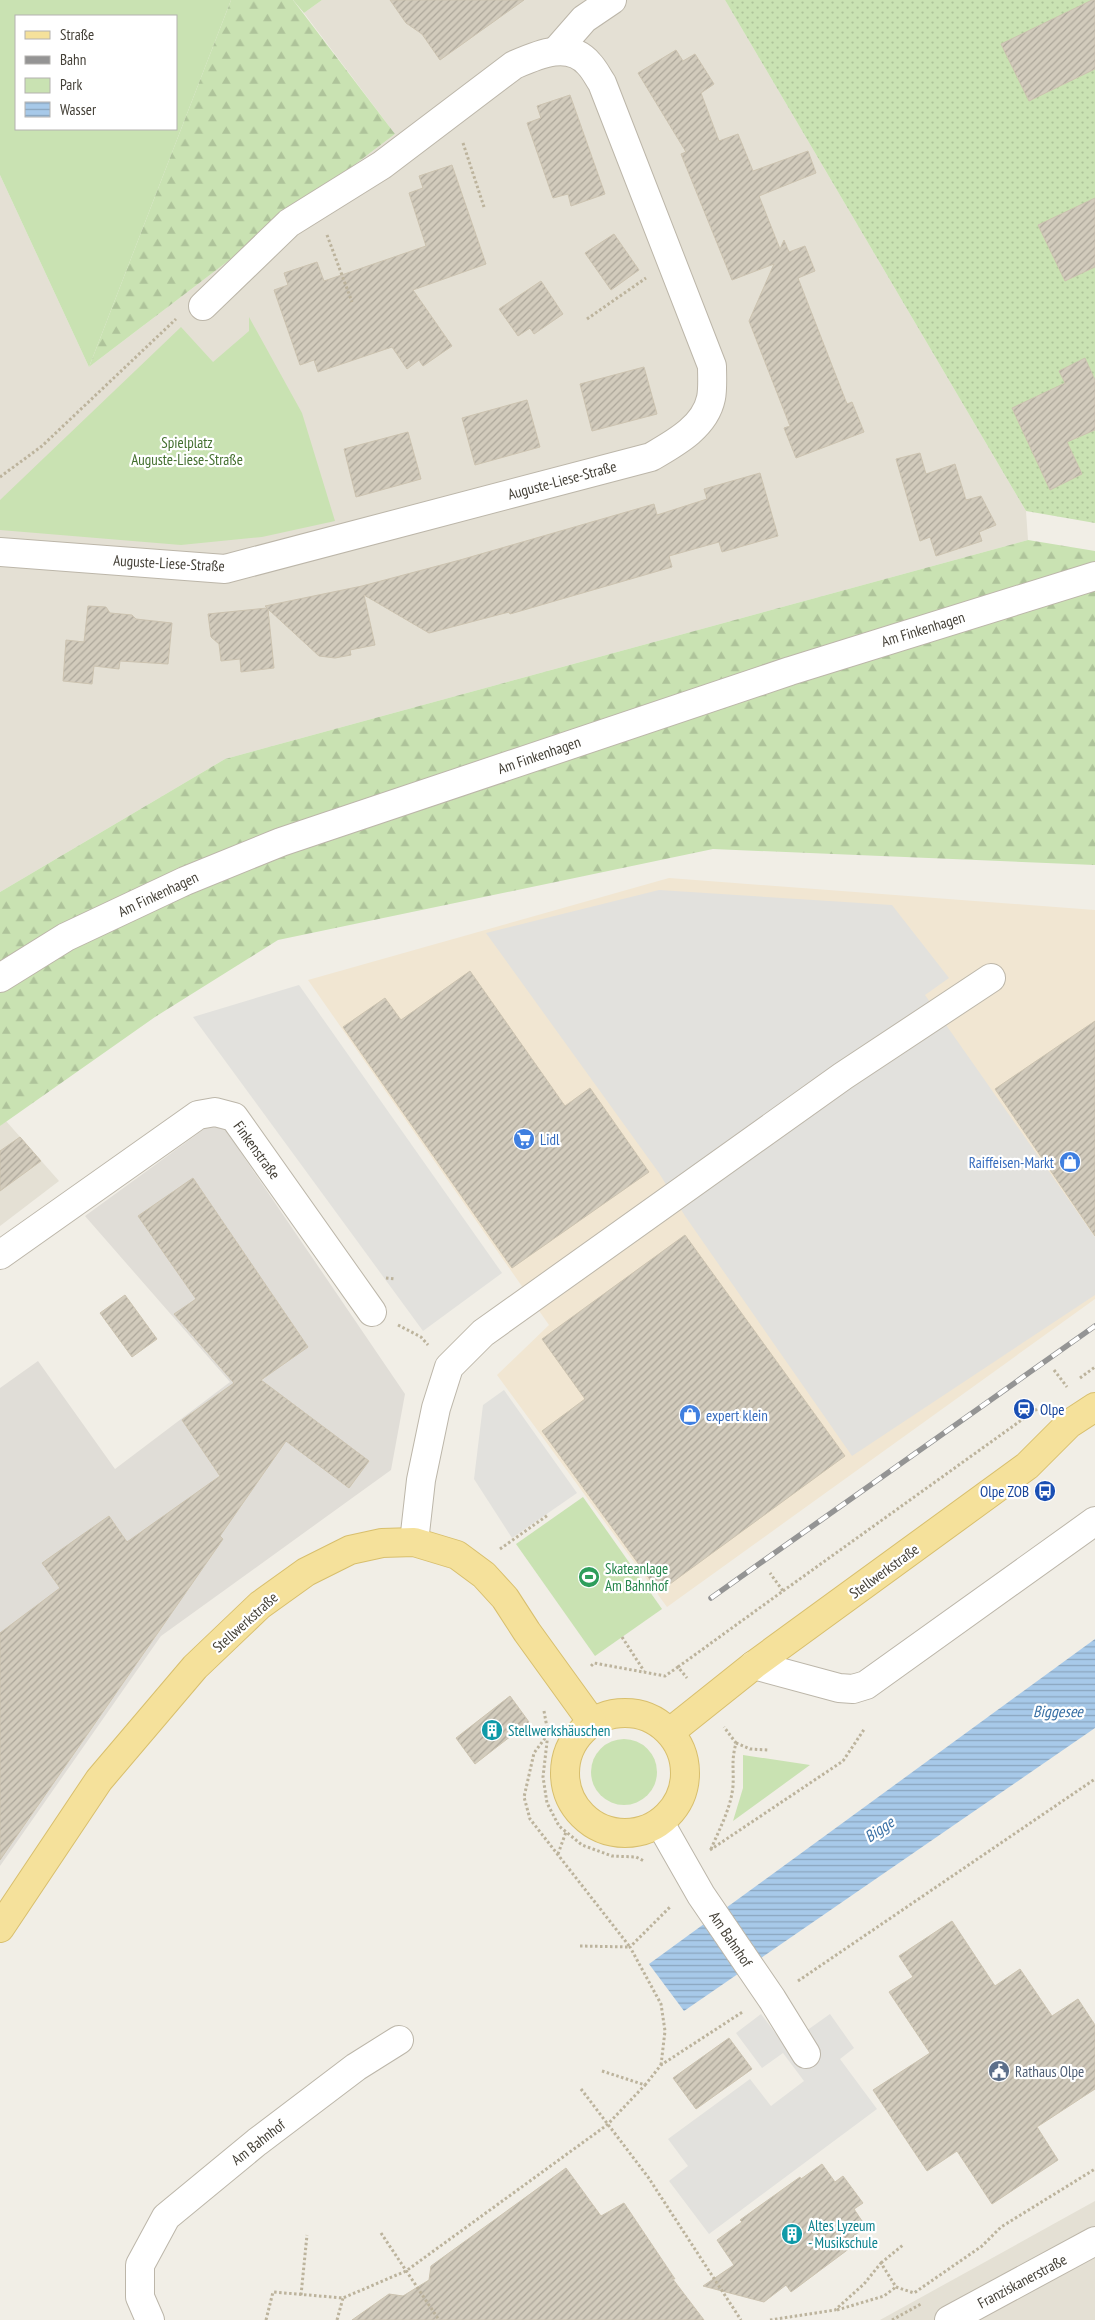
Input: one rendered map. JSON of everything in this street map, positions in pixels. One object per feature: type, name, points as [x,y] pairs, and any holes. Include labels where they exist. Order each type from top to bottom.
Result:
[{"type":"main road","name":"Stellwerkstraße","points":[[670,1732],[754,1666],[1027,1466],[1069,1424],[1095,1407]]},
{"type":"main road","name":"Stellwerkstraße","points":[[0,1928],[99,1780],[195,1667],[260,1605],[306,1572],[350,1550],[382,1543],[414,1542],[457,1555],[474,1567],[505,1598],[527,1632],[592,1722]]},
{"type":"main road","points":[[625,1712],[641,1714],[657,1721],[670,1732],[681,1750],[686,1770],[683,1790],[674,1809],[660,1823],[642,1831],[623,1834],[605,1830],[588,1820],[575,1806],[567,1789],[564,1770],[568,1751],[578,1734],[592,1722],[608,1714],[625,1712]]},
{"type":"street","points":[[556,51],[584,18],[612,0]]},
{"type":"street","name":"Auguste-Liese-Straße","points":[[0,552],[226,568],[651,457],[678,442],[700,422],[711,398],[712,366],[602,83],[589,63],[574,52],[556,51],[537,55],[514,65],[382,165],[289,224],[203,306]]},
{"type":"street","name":"Am Finkenhagen","points":[[0,978],[74,933],[185,881],[281,842],[790,671],[1095,576]]},
{"type":"street","points":[[414,1542],[423,1471],[436,1408],[449,1367],[483,1333],[843,1076],[991,978]]},
{"type":"street","name":"Finkenstraße","points":[[0,1255],[198,1115],[215,1112],[234,1117],[372,1312]]},
{"type":"street","points":[[754,1666],[839,1688],[853,1689],[866,1685],[1095,1521]]},
{"type":"street","name":"Am Bahnhof","points":[[660,1823],[701,1895],[767,1992],[806,2054]]},
{"type":"street","name":"Am Bahnhof","points":[[150,2320],[140,2297],[140,2265],[166,2217],[295,2113],[356,2067],[398,2040]]},
{"type":"street","name":"Franziskanerstraße","points":[[950,2320],[1095,2241]]},
{"type":"path","points":[[452,112],[484,207]]},
{"type":"path","points":[[317,206],[352,302]]},
{"type":"path","points":[[587,319],[671,260]]},
{"type":"path","points":[[0,477],[42,446],[181,315],[203,306]]},
{"type":"path","points":[[372,1312],[421,1337],[449,1367]]},
{"type":"path","points":[[1059,1393],[1095,1367]]},
{"type":"path","points":[[678,1667],[1043,1405]]},
{"type":"path","points":[[474,1567],[548,1515]]},
{"type":"path","points":[[770,1573],[783,1591]]},
{"type":"path","points":[[622,1637],[645,1672]]},
{"type":"path","points":[[543,1709],[548,1733],[543,1777],[547,1804],[559,1826],[582,1844],[612,1856],[636,1857],[654,1864]]},
{"type":"path","points":[[710,1851],[842,1761],[865,1728]]},
{"type":"path","points":[[548,1733],[534,1753],[524,1797],[530,1819],[630,1947],[660,2004],[665,2031],[660,2066]]},
{"type":"path","points":[[736,1743],[750,1749],[769,1750]]},
{"type":"path","points":[[266,2320],[273,2292],[343,2298],[406,2271],[607,2124],[646,2084],[660,2066],[737,2015],[767,1992],[1095,1779]]},
{"type":"path","points":[[558,1854],[566,1832]]},
{"type":"path","points":[[580,1946],[630,1947],[672,1906]]},
{"type":"path","points":[[602,2071],[646,2084]]},
{"type":"path","points":[[581,2089],[648,2177],[741,2320]]},
{"type":"path","points":[[880,2263],[896,2287],[914,2293],[975,2251],[1001,2227],[1095,2169]]},
{"type":"path","points":[[380,2234],[439,2320]]},
{"type":"path","points":[[301,2295],[307,2235]]},
{"type":"path","points":[[834,2310],[864,2284],[880,2263],[903,2245]]},
{"type":"path","points":[[770,2320],[870,2302],[884,2296],[896,2287]]},
{"type":"path","points":[[337,2320],[343,2298]]},
{"type":"shaded area","points":[[322,0],[725,0],[1026,511],[1028,540],[225,759],[0,892],[0,175],[89,367],[395,134],[304,13]]},
{"type":"shaded area","points":[[669,878],[1095,910],[1095,1299],[667,1607],[497,1375],[549,1325],[308,980]]},
{"type":"shaded area","points":[[659,890],[892,905],[949,978],[925,995],[1095,1237],[1095,1295],[852,1456],[685,1216],[659,1173],[486,933]]},
{"type":"shaded area","points":[[299,985],[502,1273],[423,1331],[193,1017]]},
{"type":"shaded area","points":[[218,1119],[405,1394],[391,1470],[161,1636],[0,1866],[0,1388],[38,1361],[115,1469],[230,1382],[85,1216]]},
{"type":"shaded area","points":[[6,1121],[59,1181],[0,1226],[0,1126]]},
{"type":"shaded area","points":[[504,1390],[577,1493],[512,1538],[474,1479],[483,1405]]},
{"type":"shaded area","name":"Altes Lyzeum - Musikschule","points":[[761,2014],[785,2046],[830,2014],[854,2048],[840,2059],[877,2109],[709,2234],[669,2181],[688,2166],[668,2139],[750,2079],[771,2106],[804,2081],[783,2053],[762,2068],[736,2033]]},
{"type":"shaded area","points":[[1095,2201],[1095,2320],[880,2320],[956,2278]]},
{"type":"green space","points":[[0,0],[231,0],[89,367],[0,175]]},
{"type":"green space","points":[[231,0],[293,0],[395,134],[89,367]]},
{"type":"green space","points":[[293,0],[322,0],[304,13]]},
{"type":"green space","points":[[725,0],[1095,0],[1095,523],[1026,511]]},
{"type":"green space","name":"Spielplatz Auguste-Liese-Straße","points":[[249,317],[302,413],[335,521],[262,537],[181,545],[0,530],[0,500],[181,327],[213,362],[249,331]]},
{"type":"green space","points":[[1028,540],[1095,551],[1095,865],[713,849],[278,940],[155,1017],[0,1126],[0,892],[225,759]]},
{"type":"green space","name":"Skateanlage Am Bahnhof","points":[[583,1497],[662,1609],[595,1656],[516,1544]]},
{"type":"green space","points":[[630,1739],[648,1748],[655,1759],[657,1772],[655,1785],[648,1796],[637,1803],[618,1805],[600,1796],[593,1785],[591,1766],[600,1748],[611,1741]]},
{"type":"green space","points":[[743,1755],[810,1765],[733,1821],[743,1788]]},
{"type":"water","name":"Biggesee","points":[[1095,1639],[1095,1728],[684,2011],[649,1964]]},
{"type":"building","points":[[390,0],[524,0],[440,60],[422,34],[406,23]]},
{"type":"building","points":[[1095,0],[1095,69],[1029,101],[1001,44]]},
{"type":"building","points":[[676,50],[683,61],[695,54],[714,84],[701,93],[719,141],[738,134],[753,171],[808,151],[816,173],[759,196],[780,249],[784,240],[789,252],[805,246],[815,271],[798,278],[847,404],[852,402],[864,432],[796,458],[784,428],[790,426],[749,321],[774,264],[732,280],[681,154],[686,152],[638,73]]},
{"type":"building","points":[[570,95],[605,194],[571,206],[568,194],[553,198],[527,123],[541,118],[537,106]]},
{"type":"building","points":[[452,165],[486,264],[413,290],[452,346],[423,366],[419,360],[407,369],[392,347],[318,372],[314,360],[300,365],[274,290],[288,285],[284,273],[317,262],[324,281],[426,246],[409,193],[423,188],[419,176]]},
{"type":"building","points":[[1095,198],[1095,267],[1065,281],[1038,225]]},
{"type":"building","points":[[614,234],[639,270],[611,290],[585,253]]},
{"type":"building","points":[[541,281],[563,314],[534,334],[530,328],[518,336],[499,309]]},
{"type":"building","points":[[1085,358],[1095,380],[1095,430],[1067,442],[1082,474],[1050,490],[1012,408],[1065,383],[1059,371]]},
{"type":"building","points":[[644,367],[657,414],[592,431],[580,384]]},
{"type":"building","points":[[527,400],[540,447],[475,465],[462,418]]},
{"type":"building","points":[[408,432],[421,479],[356,497],[344,449]]},
{"type":"building","points":[[920,453],[926,474],[955,464],[966,500],[981,496],[996,525],[979,532],[982,541],[936,556],[930,537],[920,541],[896,459]]},
{"type":"building","points":[[760,473],[778,536],[722,552],[719,542],[669,556],[672,567],[510,614],[509,612],[429,633],[364,595],[375,645],[350,650],[351,655],[335,658],[319,656],[268,609],[274,668],[241,672],[240,659],[221,661],[219,644],[211,637],[208,614],[267,608],[265,606],[362,586],[654,504],[657,515],[707,499],[704,489]]},
{"type":"building","points":[[88,606],[106,607],[110,613],[132,615],[136,619],[172,623],[168,664],[120,661],[119,669],[94,666],[92,684],[63,681],[66,640],[84,642]]},
{"type":"building","name":"Lidl","points":[[470,971],[565,1106],[590,1088],[649,1172],[512,1268],[343,1027],[385,998],[401,1020]]},
{"type":"building","name":"Raiffeisen-Markt","points":[[1095,1021],[1095,1236],[995,1089]]},
{"type":"building","points":[[20,1137],[41,1161],[0,1191],[0,1151]]},
{"type":"building","points":[[193,1178],[308,1347],[261,1380],[369,1461],[349,1488],[286,1441],[220,1536],[223,1539],[0,1860],[0,1633],[60,1588],[42,1563],[109,1516],[127,1542],[220,1476],[182,1420],[234,1383],[174,1314],[196,1299],[138,1216]]},
{"type":"building","name":"expert klein","points":[[685,1235],[845,1456],[659,1592],[542,1431],[585,1399],[542,1339]]},
{"type":"building","points":[[125,1295],[157,1339],[132,1357],[100,1313]]},
{"type":"building","name":"Stellwerkshäuschen","points":[[510,1696],[529,1722],[475,1764],[456,1738]]},
{"type":"building","name":"Rathaus Olpe","points":[[952,1921],[995,1986],[1020,1969],[1052,2016],[1078,1999],[1095,2025],[1095,2089],[1037,2127],[1058,2160],[992,2204],[957,2151],[927,2171],[873,2090],[930,2053],[889,1992],[913,1977],[899,1956]]},
{"type":"building","points":[[729,2038],[752,2069],[696,2109],[673,2078]]},
{"type":"building","name":"Altes Lyzeum - Musikschule","points":[[822,2164],[835,2182],[843,2176],[863,2203],[854,2209],[866,2227],[846,2242],[850,2248],[791,2292],[786,2285],[764,2302],[703,2286],[734,2265],[717,2240],[742,2222],[740,2220],[800,2177],[801,2179]]},
{"type":"building","points":[[566,2168],[601,2216],[624,2203],[675,2279],[672,2278],[704,2320],[352,2320],[389,2294],[403,2296],[429,2280],[431,2266]]},
{"type":"railway","points":[[711,1598],[1095,1326]]},
{"type":"place","name":"Lidl","points":[[524,1139]]},
{"type":"place","name":"Raiffeisen-Markt","points":[[1070,1162]]},
{"type":"place","name":"Olpe","points":[[1024,1409]]},
{"type":"place","name":"expert klein","points":[[690,1415]]},
{"type":"place","name":"Olpe ZOB","points":[[1045,1491]]},
{"type":"place","name":"Skateanlage Am Bahnhof","points":[[589,1577]]},
{"type":"place","name":"Stellwerkshäuschen","points":[[492,1730]]},
{"type":"place","name":"Rathaus Olpe","points":[[999,2071]]},
{"type":"place","name":"Altes Lyzeum - Musikschule","points":[[792,2234]]},
{"type":"water label","name":"Bigge","points":[[879,1829]]}]
